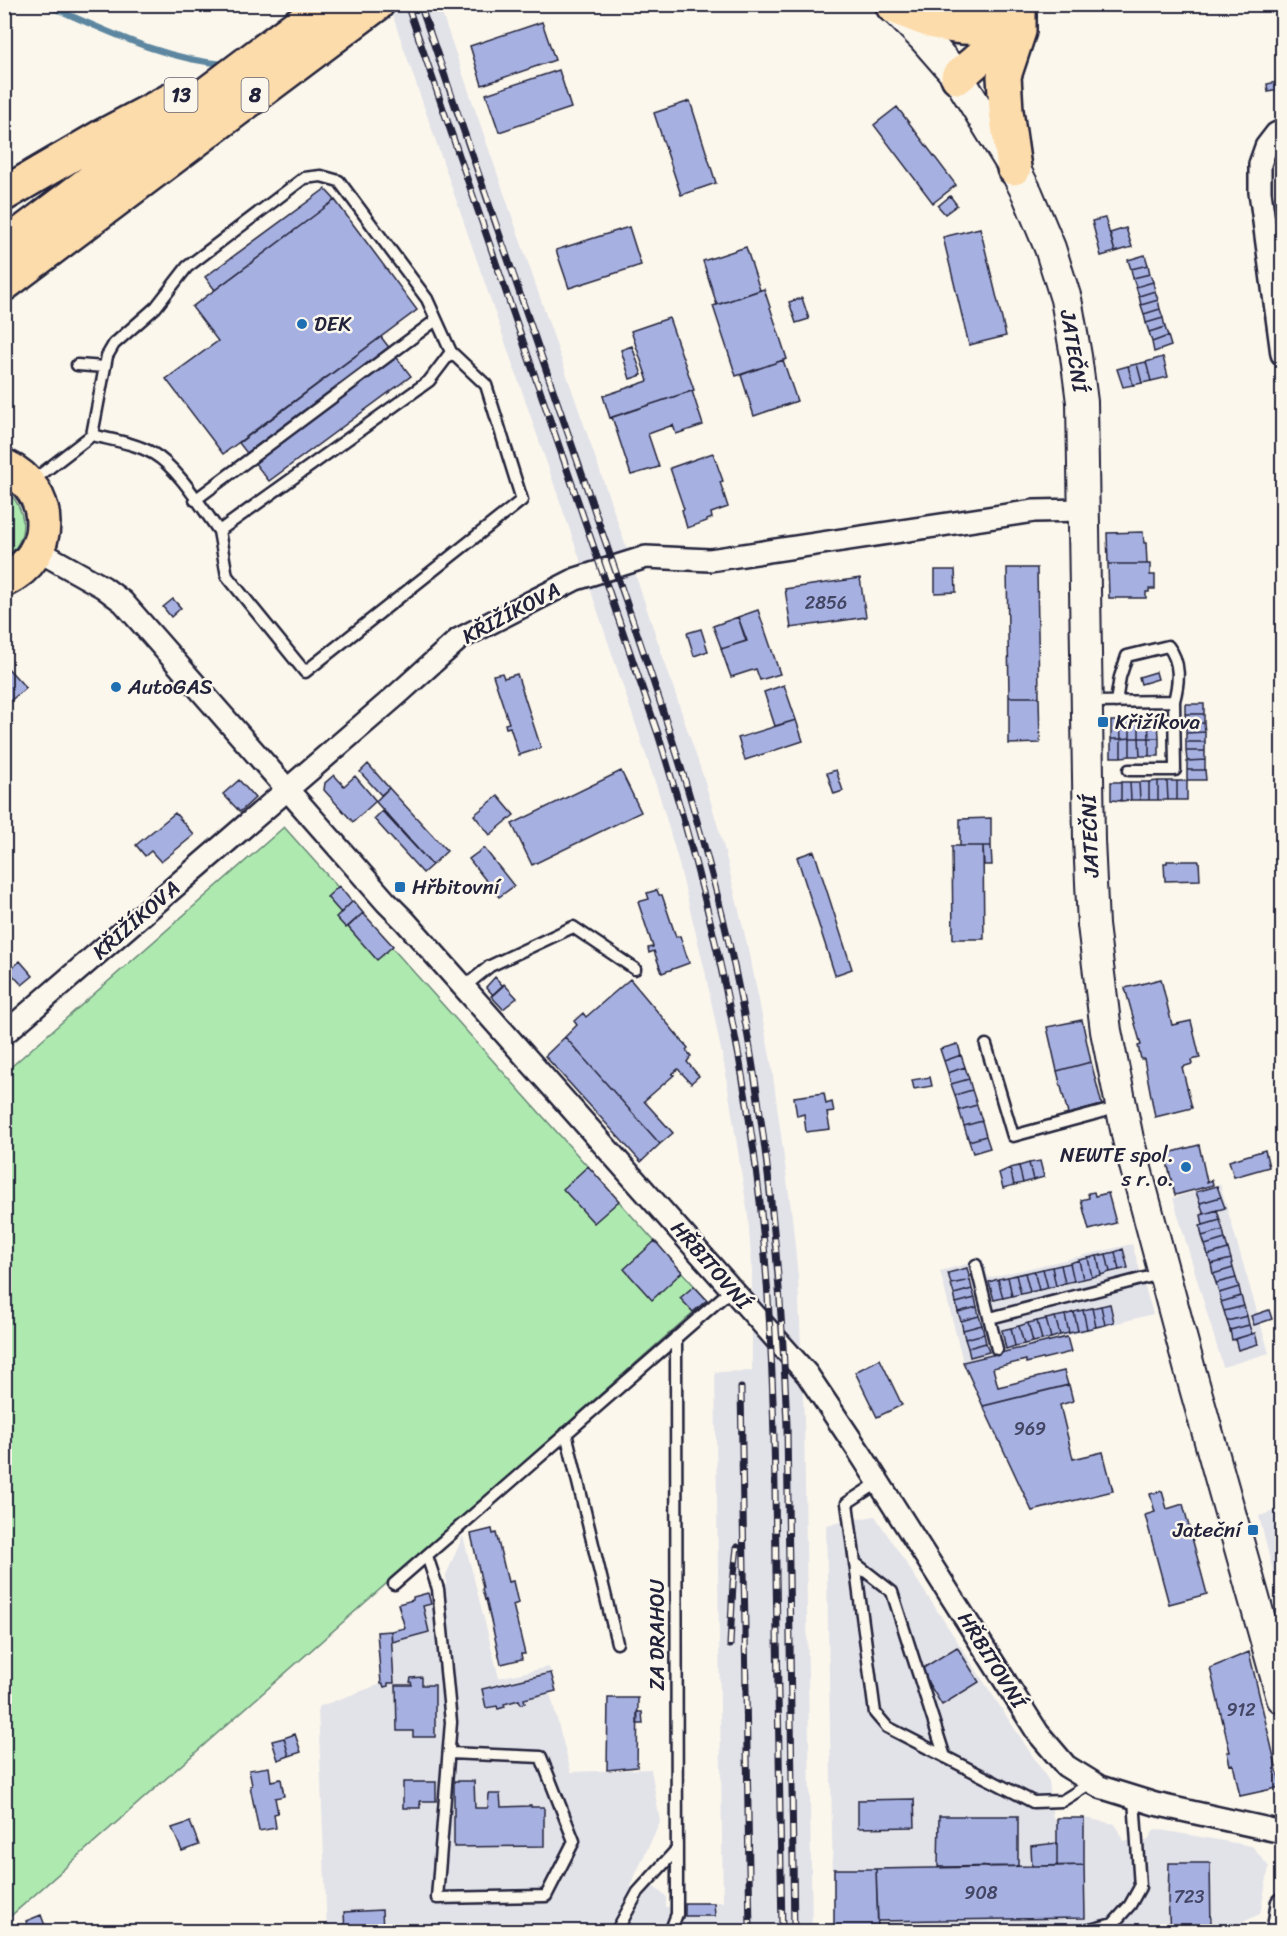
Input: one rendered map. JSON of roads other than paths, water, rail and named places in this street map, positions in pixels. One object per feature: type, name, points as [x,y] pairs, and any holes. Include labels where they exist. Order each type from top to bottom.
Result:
[{"type":"main road","name":"8","points":[[259,54],[326,4]]},
{"type":"main road","name":"8","points":[[4,247],[118,161],[377,4]]},
{"type":"main road","points":[[891,5],[930,22],[959,27],[990,25],[1020,7]]},
{"type":"main road","name":"JATEČNÍ","points":[[891,5],[958,77],[1014,168],[1050,248],[1066,299],[1082,402],[1089,840],[1094,925],[1106,1032],[1128,1139],[1282,1698]]},
{"type":"main road","points":[[958,77],[1011,25],[1020,7]]},
{"type":"main road","points":[[1014,168],[1004,76],[1019,31],[1020,7]]},
{"type":"main road","name":"13","points":[[4,194],[118,161],[259,54]]},
{"type":"main road","name":"8","points":[[4,284],[118,161]]},
{"type":"main road","points":[[4,579],[24,567],[37,550],[43,529],[39,500],[17,475]]},
{"type":"street","points":[[1282,131],[1266,147],[1260,164],[1260,192],[1282,354]]},
{"type":"street","name":"KŘIŽÍKOVA","points":[[4,1034],[459,639],[576,579],[646,557],[710,560],[1034,511],[1084,510]]},
{"type":"street","name":"HŘBITOVNÍ","points":[[37,550],[123,602],[386,902],[812,1380],[1038,1733],[1066,1766],[1091,1783],[1134,1799],[1282,1832]]},
{"type":"street","points":[[1278,1932],[1282,1904]]},
{"type":"lane","points":[[17,475],[92,435],[153,453],[171,466],[219,531],[227,576],[305,672],[522,500],[486,385],[451,352],[427,299],[339,181],[321,176],[304,178],[187,267],[156,307],[114,345],[106,361],[92,435]]},
{"type":"lane","points":[[195,500],[436,320]]},
{"type":"lane","points":[[219,531],[429,381],[451,352]]},
{"type":"lane","points":[[77,365],[106,361]]},
{"type":"lane","points":[[1116,702],[1120,676],[1127,656],[1168,646],[1175,654],[1179,684],[1174,701],[1175,770],[1129,770]]},
{"type":"lane","points":[[1087,702],[1174,701]]},
{"type":"lane","points":[[464,987],[490,966],[573,927],[635,969]]},
{"type":"lane","points":[[986,1045],[1013,1136],[1122,1106]]},
{"type":"lane","points":[[976,1265],[997,1349]]},
{"type":"lane","points":[[990,1318],[1164,1273]]},
{"type":"lane","points":[[394,1584],[732,1289]]},
{"type":"lane","name":"ZA DRAHOU","points":[[670,1932],[676,1914],[677,1849],[676,1337]]},
{"type":"lane","points":[[566,1433],[617,1643]]},
{"type":"lane","points":[[879,1482],[847,1503],[876,1713],[887,1727],[1033,1802],[1062,1801],[1091,1783]]},
{"type":"lane","points":[[427,1556],[438,1589],[451,1722],[437,1898],[546,1896],[574,1841],[541,1757],[449,1753]]},
{"type":"lane","points":[[855,1563],[891,1592],[945,1757]]},
{"type":"lane","points":[[1070,1932],[1086,1931],[1113,1924],[1130,1905],[1140,1887],[1134,1799]]},
{"type":"lane","points":[[616,1932],[638,1892],[677,1849]]},
{"type":"waterway","points":[[44,4],[155,50],[225,64]]},
{"type":"railway","points":[[407,4],[658,734],[692,849],[733,1024],[753,1143],[771,1341],[782,1932]]},
{"type":"railway","points":[[420,4],[672,738],[706,853],[735,970],[764,1140],[781,1311],[787,1426],[794,1932]]},
{"type":"railway","points":[[741,1388],[750,1932]]},
{"type":"railway","points":[[730,1645],[737,1547]]},
{"type":"place","name":"DEK","points":[[302,324]]},
{"type":"place","name":"AutoGAS","points":[[116,687]]},
{"type":"place","name":"Křižíkova","points":[[1103,722]]},
{"type":"place","name":"Hřbitovní","points":[[400,887]]},
{"type":"place","name":"NEWTE spol. s r. o.","points":[[1186,1167]]},
{"type":"place","name":"Jateční","points":[[1253,1530]]}]
